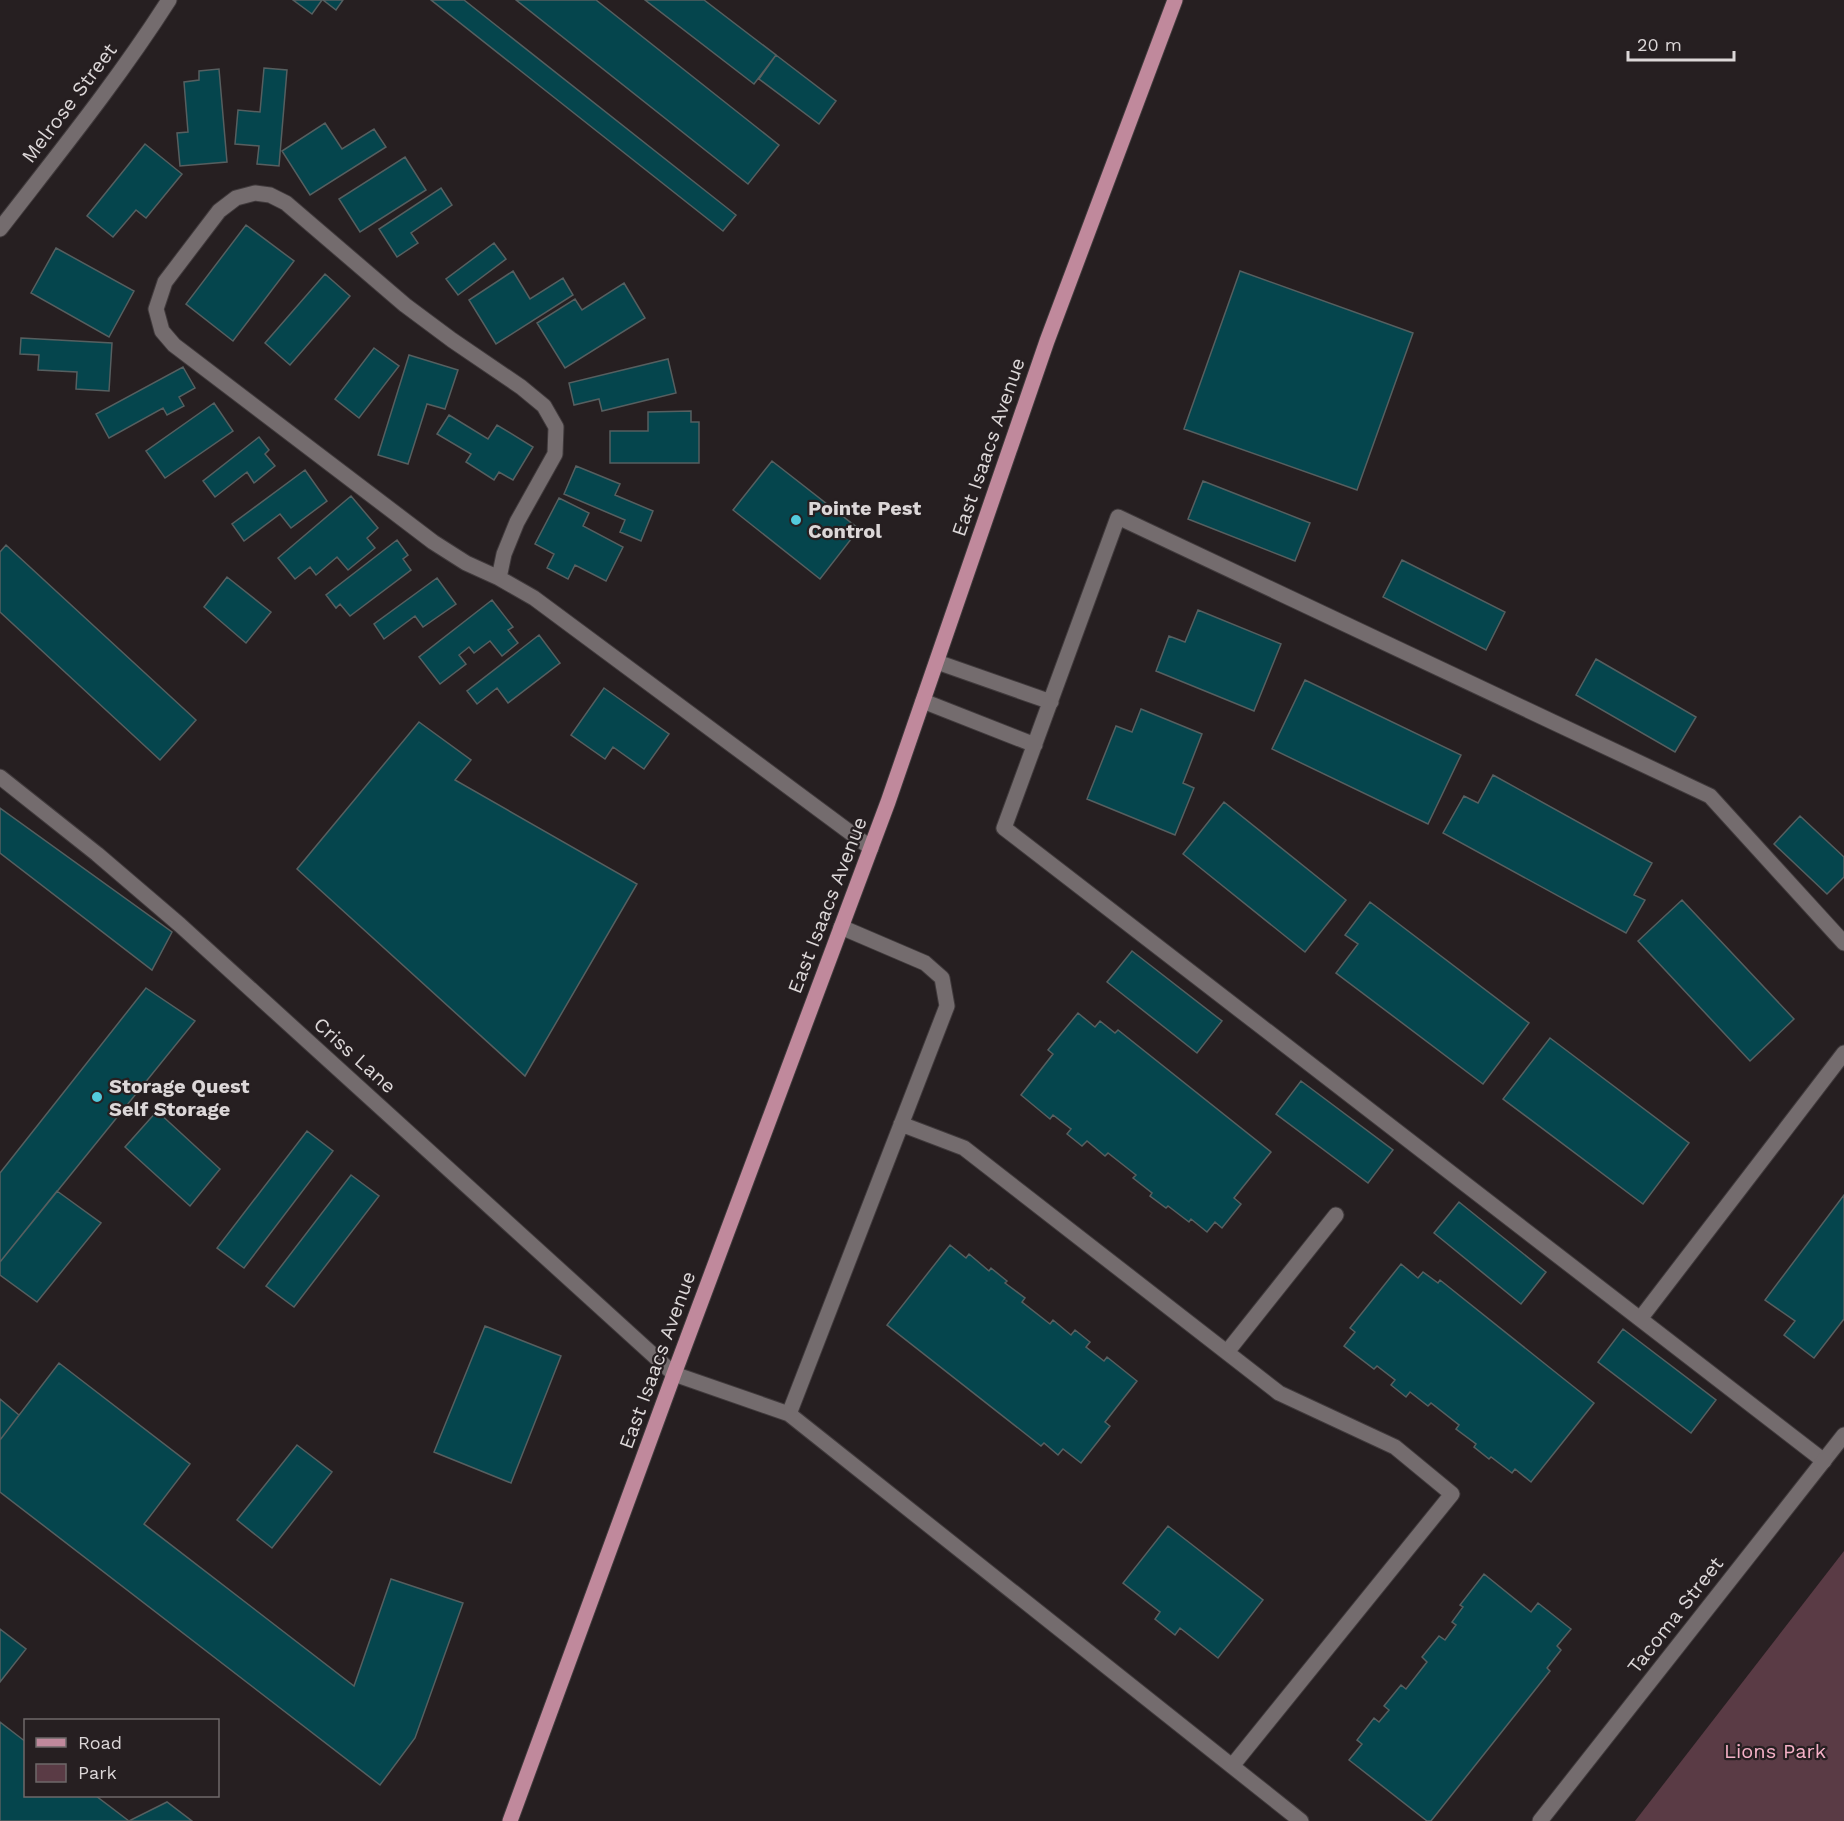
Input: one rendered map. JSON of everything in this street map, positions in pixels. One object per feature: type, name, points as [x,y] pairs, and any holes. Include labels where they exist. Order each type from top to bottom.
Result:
[{"type":"main road","name":"East Isaacs Avenue","points":[[510,1821],[871,848],[1047,341],[1175,0]]},
{"type":"street","name":"Melrose Street","points":[[0,229],[76,131],[169,0]]},
{"type":"street","points":[[499,579],[504,554],[517,522],[555,454],[556,427],[544,406],[405,304],[286,204],[270,195],[255,193],[236,198],[219,211],[165,282],[156,309],[162,330],[174,345],[433,542],[466,562],[534,598],[871,848]]},
{"type":"street","points":[[1824,1461],[1004,828],[1118,517],[1710,796],[1844,943]]},
{"type":"street","points":[[937,662],[1051,702]]},
{"type":"street","points":[[923,700],[1035,745]]},
{"type":"street","name":"Criss Lane","points":[[0,777],[97,854],[180,925],[674,1374]]},
{"type":"street","points":[[789,1414],[947,1006],[942,978],[925,963],[841,927]]},
{"type":"street","points":[[1640,1319],[1844,1053]]},
{"type":"street","points":[[901,1124],[964,1148],[1280,1392],[1395,1447],[1452,1494],[1232,1766]]},
{"type":"street","points":[[1227,1352],[1336,1215]]},
{"type":"street","points":[[674,1374],[789,1414],[1301,1821]]},
{"type":"street","name":"Tacoma Street","points":[[1540,1821],[1844,1435]]},
{"type":"green space","name":"Lions Park","points":[[1844,1551],[1844,1821],[1635,1821]]},
{"type":"building","points":[[293,0],[322,0],[312,14]]},
{"type":"building","points":[[323,0],[343,0],[336,10]]},
{"type":"building","points":[[431,0],[464,0],[736,215],[723,231]]},
{"type":"building","points":[[516,0],[596,0],[779,145],[748,184]]},
{"type":"building","points":[[645,0],[704,0],[776,55],[754,84]]},
{"type":"building","points":[[776,55],[836,101],[819,124],[759,79]]},
{"type":"building","points":[[264,68],[287,70],[279,166],[257,164],[259,146],[235,144],[238,110],[260,112]]},
{"type":"building","points":[[219,69],[227,162],[180,166],[177,133],[188,132],[184,82],[199,80],[199,71]]},
{"type":"building","points":[[325,123],[342,149],[374,129],[386,147],[310,195],[282,151]]},
{"type":"building","points":[[145,144],[182,174],[146,218],[136,210],[113,237],[87,216]]},
{"type":"building","points":[[405,157],[426,190],[360,232],[339,199]]},
{"type":"building","points":[[441,188],[452,205],[411,233],[418,243],[397,257],[379,229]]},
{"type":"building","points":[[246,225],[294,261],[233,341],[186,304]]},
{"type":"building","points":[[494,243],[506,259],[458,295],[446,279]]},
{"type":"building","points":[[56,248],[134,291],[109,337],[31,293]]},
{"type":"building","points":[[513,271],[530,299],[563,278],[573,295],[496,344],[469,300]]},
{"type":"building","points":[[1240,271],[1413,333],[1357,490],[1184,429]]},
{"type":"building","points":[[325,274],[350,296],[290,365],[265,343]]},
{"type":"building","points":[[624,283],[645,318],[565,368],[537,323],[575,299],[582,310]]},
{"type":"building","points":[[21,338],[112,343],[109,391],[76,389],[77,372],[38,370],[39,355],[20,354]]},
{"type":"building","points":[[374,348],[399,366],[359,418],[335,399]]},
{"type":"building","points":[[409,355],[458,370],[445,409],[427,404],[408,464],[378,455]]},
{"type":"building","points":[[668,359],[676,393],[602,411],[599,399],[574,405],[569,383]]},
{"type":"building","points":[[183,367],[195,388],[179,397],[184,406],[167,415],[163,408],[109,438],[96,414]]},
{"type":"building","points":[[214,403],[233,431],[165,478],[146,451]]},
{"type":"building","points":[[691,411],[691,422],[699,422],[699,463],[610,463],[610,431],[648,431],[648,412]]},
{"type":"building","points":[[449,415],[488,439],[497,425],[533,447],[513,480],[499,472],[494,480],[466,462],[471,454],[437,434]]},
{"type":"building","points":[[259,437],[269,450],[265,454],[275,466],[254,483],[247,472],[215,497],[203,481]]},
{"type":"building","name":"Pointe Pest Control","points":[[772,461],[859,529],[820,579],[733,510]]},
{"type":"building","points":[[576,466],[620,484],[615,495],[653,511],[641,541],[620,532],[625,520],[564,494]]},
{"type":"building","points":[[305,470],[327,501],[291,528],[280,514],[244,541],[232,524]]},
{"type":"building","points":[[1203,481],[1310,523],[1295,561],[1188,519]]},
{"type":"building","points":[[351,496],[378,528],[367,538],[375,548],[348,570],[337,557],[316,575],[310,567],[295,579],[278,558]]},
{"type":"building","points":[[559,498],[589,513],[583,526],[623,547],[606,581],[575,565],[568,579],[547,568],[554,554],[535,544]]},
{"type":"building","points":[[397,540],[408,555],[403,559],[411,570],[350,616],[340,604],[336,608],[326,595]]},
{"type":"building","points":[[6,545],[196,720],[160,760],[0,612],[0,552]]},
{"type":"building","points":[[1402,560],[1505,612],[1486,650],[1383,597]]},
{"type":"building","points":[[227,577],[271,612],[246,643],[204,607]]},
{"type":"building","points":[[437,578],[456,604],[423,627],[415,616],[384,639],[374,624]]},
{"type":"building","points":[[492,600],[513,627],[508,630],[518,643],[502,656],[490,641],[474,653],[469,647],[459,655],[466,664],[440,684],[419,657]]},
{"type":"building","points":[[1198,610],[1281,644],[1254,711],[1156,671],[1169,636],[1185,642]]},
{"type":"building","points":[[539,635],[560,663],[508,703],[497,688],[477,704],[467,691]]},
{"type":"building","points":[[1596,659],[1696,717],[1675,752],[1576,695]]},
{"type":"building","points":[[1305,680],[1461,755],[1428,824],[1272,749]]},
{"type":"building","points":[[604,688],[669,734],[644,769],[613,747],[605,759],[571,735]]},
{"type":"building","points":[[1141,709],[1202,734],[1183,783],[1194,788],[1175,835],[1087,799],[1116,726],[1132,732]]},
{"type":"building","points":[[419,722],[471,760],[455,780],[637,884],[525,1076],[297,869]]},
{"type":"building","points":[[1493,775],[1652,863],[1634,895],[1645,900],[1626,933],[1443,833],[1464,796],[1478,803]]},
{"type":"building","points":[[1224,802],[1346,900],[1305,952],[1183,854]]},
{"type":"building","points":[[0,808],[172,932],[152,970],[0,853]]},
{"type":"building","points":[[1800,816],[1844,857],[1844,877],[1827,894],[1774,844]]},
{"type":"building","points":[[1682,900],[1794,1019],[1750,1061],[1638,941]]},
{"type":"building","points":[[1370,902],[1529,1023],[1483,1084],[1336,973],[1358,944],[1345,935]]},
{"type":"building","points":[[1132,951],[1222,1021],[1197,1053],[1107,982]]},
{"type":"building","name":"Storage Quest Self Storage","points":[[146,988],[195,1021],[0,1262],[0,1173]]},
{"type":"building","points":[[1078,1013],[1095,1027],[1100,1021],[1115,1033],[1118,1030],[1271,1152],[1234,1198],[1241,1204],[1222,1228],[1215,1222],[1207,1232],[1191,1219],[1189,1222],[1168,1206],[1166,1208],[1150,1196],[1152,1193],[1133,1178],[1136,1175],[1108,1153],[1105,1156],[1087,1141],[1082,1146],[1067,1134],[1071,1129],[1053,1115],[1050,1119],[1021,1095],[1053,1054],[1048,1050]]},
{"type":"building","points":[[1550,1038],[1689,1143],[1643,1204],[1503,1099]]},
{"type":"building","points":[[1301,1081],[1393,1150],[1368,1183],[1276,1114]]},
{"type":"building","points":[[157,1111],[220,1169],[190,1206],[125,1147]]},
{"type":"building","points":[[307,1131],[333,1151],[244,1268],[217,1248]]},
{"type":"building","points":[[351,1175],[379,1196],[294,1307],[266,1286]]},
{"type":"building","points":[[57,1191],[101,1223],[37,1302],[0,1275],[0,1262]]},
{"type":"building","points":[[1844,1195],[1844,1319],[1814,1358],[1784,1335],[1795,1321],[1765,1300]]},
{"type":"building","points":[[1459,1202],[1546,1272],[1521,1304],[1434,1233]]},
{"type":"building","points":[[950,1245],[966,1258],[969,1254],[989,1271],[991,1268],[1007,1281],[1005,1283],[1025,1298],[1022,1302],[1050,1324],[1053,1320],[1071,1335],[1075,1330],[1090,1342],[1086,1347],[1104,1361],[1107,1357],[1137,1381],[1105,1422],[1110,1426],[1081,1463],[1063,1449],[1058,1455],[1044,1443],[1041,1446],[887,1325]]},
{"type":"building","points":[[1401,1264],[1418,1278],[1423,1272],[1438,1283],[1440,1280],[1594,1403],[1531,1482],[1515,1469],[1512,1473],[1491,1457],[1489,1459],[1474,1447],[1476,1444],[1456,1429],[1459,1425],[1431,1403],[1428,1406],[1410,1392],[1406,1397],[1391,1385],[1395,1380],[1377,1366],[1374,1369],[1344,1346],[1355,1332],[1350,1328]]},
{"type":"building","points":[[485,1326],[561,1356],[511,1483],[434,1452]]},
{"type":"building","points":[[1623,1329],[1716,1400],[1691,1433],[1598,1362]]},
{"type":"building","points":[[59,1363],[190,1464],[144,1524],[354,1686],[391,1579],[463,1603],[415,1738],[380,1785],[0,1492],[0,1440]]},
{"type":"building","points":[[0,1399],[19,1415],[0,1440]]},
{"type":"building","points":[[297,1445],[332,1472],[272,1548],[237,1520]]},
{"type":"building","points":[[1168,1526],[1263,1600],[1218,1658],[1180,1628],[1175,1635],[1155,1619],[1160,1612],[1123,1583]]},
{"type":"building","points":[[1484,1574],[1531,1612],[1538,1603],[1571,1629],[1557,1646],[1561,1650],[1547,1668],[1550,1671],[1431,1821],[1427,1821],[1349,1760],[1362,1744],[1357,1740],[1374,1718],[1379,1722],[1389,1710],[1384,1706],[1401,1685],[1406,1689],[1427,1662],[1422,1657],[1439,1636],[1445,1640],[1456,1625],[1452,1622],[1463,1607],[1460,1605]]},
{"type":"building","points":[[0,1629],[26,1649],[0,1682]]},
{"type":"building","points":[[0,1722],[24,1740],[24,1797],[97,1797],[129,1821],[0,1821]]},
{"type":"building","points":[[167,1802],[192,1821],[129,1821]]},
{"type":"place","name":"Pointe Pest Control","points":[[796,520]]},
{"type":"place","name":"Storage Quest Self Storage","points":[[97,1097]]}]
